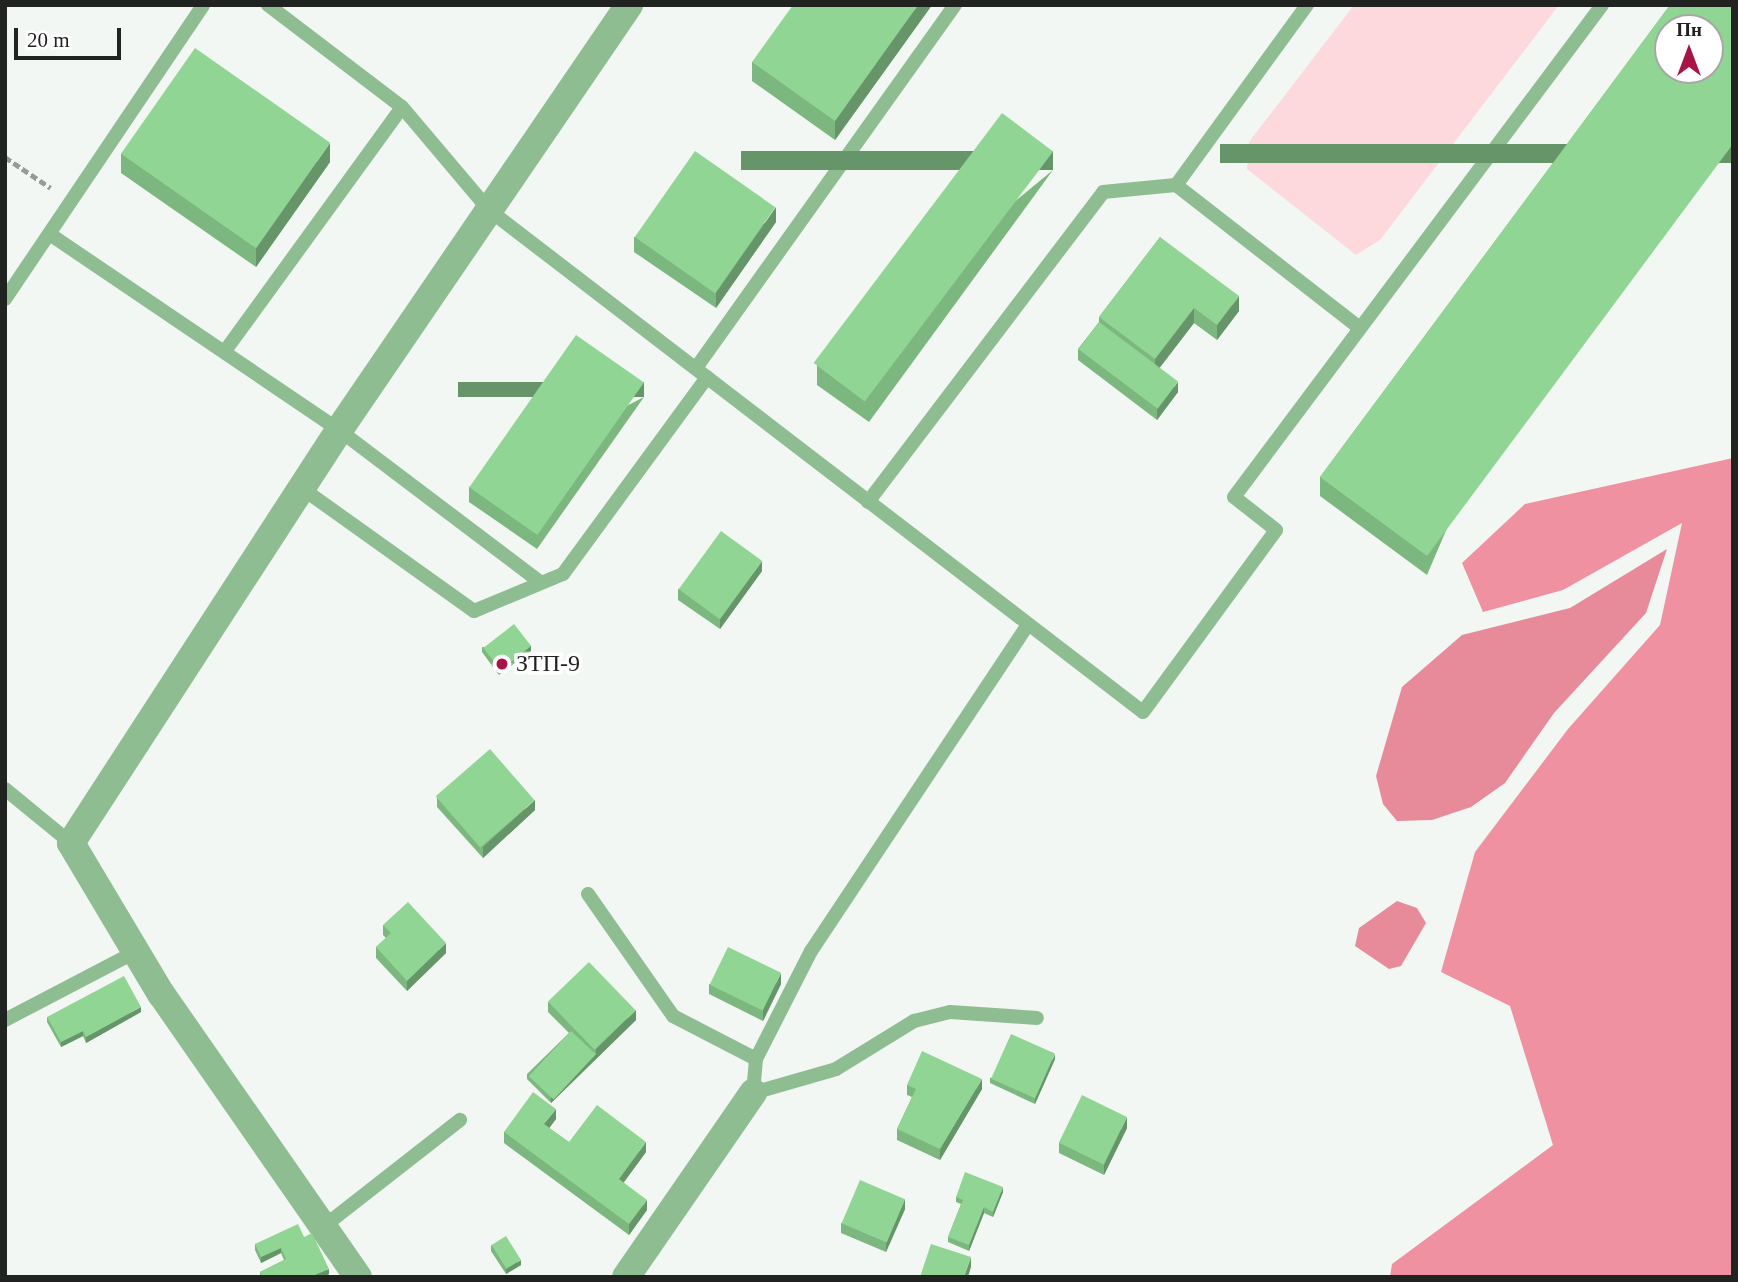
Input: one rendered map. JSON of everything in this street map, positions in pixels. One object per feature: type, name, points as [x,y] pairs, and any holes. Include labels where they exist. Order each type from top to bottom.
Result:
[{"type":"street","points":[[358,1277],[137,951],[71,843],[339,430],[629,5]]},
{"type":"street","points":[[626,1277],[752,1093]]},
{"type":"lane","points":[[5,299],[51,235],[203,5]]},
{"type":"lane","points":[[268,5],[402,107],[489,210],[1027,626],[1143,712],[1276,530],[1234,497],[1602,5]]},
{"type":"lane","points":[[303,489],[474,611],[563,574],[955,5]]},
{"type":"lane","points":[[1176,185],[1307,5]]},
{"type":"lane","points":[[225,351],[402,107]]},
{"type":"lane","points":[[868,502],[1102,192],[1176,185],[1360,328]]},
{"type":"lane","points":[[51,235],[339,430],[541,583]]},
{"type":"lane","points":[[1027,626],[811,951],[756,1059],[752,1093],[836,1069],[914,1021],[938,1015],[1037,1018]]},
{"type":"lane","points":[[5,789],[71,843]]},
{"type":"lane","points":[[588,894],[673,1016],[756,1059]]},
{"type":"lane","points":[[5,1020],[137,951]]},
{"type":"lane","points":[[323,1227],[460,1121]]},
{"type":"path","points":[[5,157],[72,203]]},
{"type":"shaded area","points":[[1354,5],[1559,5],[1380,240],[1356,255],[1247,169],[1249,142]]},
{"type":"shaded area","points":[[1733,458],[1733,1277],[1390,1277],[1392,1264],[1553,1145],[1510,1006],[1441,972],[1475,852],[1568,729],[1660,625],[1682,523],[1563,590],[1483,612],[1462,563],[1525,504]]},
{"type":"shaded area","points":[[1667,549],[1646,613],[1554,713],[1505,783],[1471,807],[1432,820],[1397,821],[1383,804],[1376,776],[1402,687],[1462,635],[1570,608]]},
{"type":"shaded area","points":[[1397,901],[1417,908],[1426,923],[1401,966],[1389,969],[1355,946],[1359,928]]},
{"type":"building","points":[[793,5],[918,5],[835,121],[752,62]]},
{"type":"building","points":[[1670,5],[1733,5],[1733,144],[1427,556],[1320,477],[1654,27],[1654,84],[1724,84],[1724,14],[1663,14]]},
{"type":"building","points":[[195,48],[330,143],[256,248],[121,154]]},
{"type":"building","points":[[1002,113],[1053,152],[865,401],[814,363]]},
{"type":"building","points":[[695,151],[775,207],[715,293],[635,237]]},
{"type":"building","points":[[1160,237],[1239,296],[1217,325],[1194,308],[1155,359],[1099,317]]},
{"type":"building","points":[[1099,322],[1178,382],[1158,409],[1079,349]]},
{"type":"building","points":[[576,335],[644,383],[537,535],[469,487]]},
{"type":"building","points":[[721,531],[762,561],[720,619],[679,589]]},
{"type":"building","name":"ЗТП-9","points":[[514,624],[531,646],[501,670],[483,648]]},
{"type":"building","points":[[490,749],[535,800],[480,848],[436,796]]},
{"type":"building","points":[[408,902],[446,943],[407,981],[376,947],[391,933],[383,925]]},
{"type":"building","points":[[728,947],[781,973],[763,1011],[710,985]]},
{"type":"building","points":[[589,962],[636,1010],[595,1050],[548,1002]]},
{"type":"building","points":[[124,976],[141,1007],[86,1037],[83,1031],[61,1042],[47,1017]]},
{"type":"building","points":[[571,1031],[596,1054],[554,1100],[529,1076]]},
{"type":"building","points":[[1011,1034],[1055,1054],[1035,1098],[991,1079]]},
{"type":"building","points":[[922,1051],[982,1079],[940,1149],[897,1129],[916,1089],[907,1085]]},
{"type":"building","points":[[533,1092],[556,1109],[544,1124],[569,1142],[597,1105],[646,1142],[619,1179],[647,1200],[629,1224],[504,1132]]},
{"type":"building","points":[[1082,1095],[1127,1117],[1104,1165],[1059,1143]]},
{"type":"building","points":[[965,1172],[1003,1187],[993,1212],[984,1207],[969,1245],[948,1237],[963,1200],[956,1197]]},
{"type":"building","points":[[860,1180],[905,1199],[887,1242],[842,1223]]},
{"type":"building","points":[[298,1224],[304,1237],[312,1233],[329,1269],[310,1277],[262,1277],[260,1272],[286,1259],[281,1248],[261,1257],[255,1244]]},
{"type":"building","points":[[506,1236],[521,1260],[506,1269],[492,1245]]},
{"type":"building","points":[[931,1244],[971,1257],[964,1277],[920,1277]]},
{"type":"place","name":"ЗТП-9","points":[[502,664]]}]
